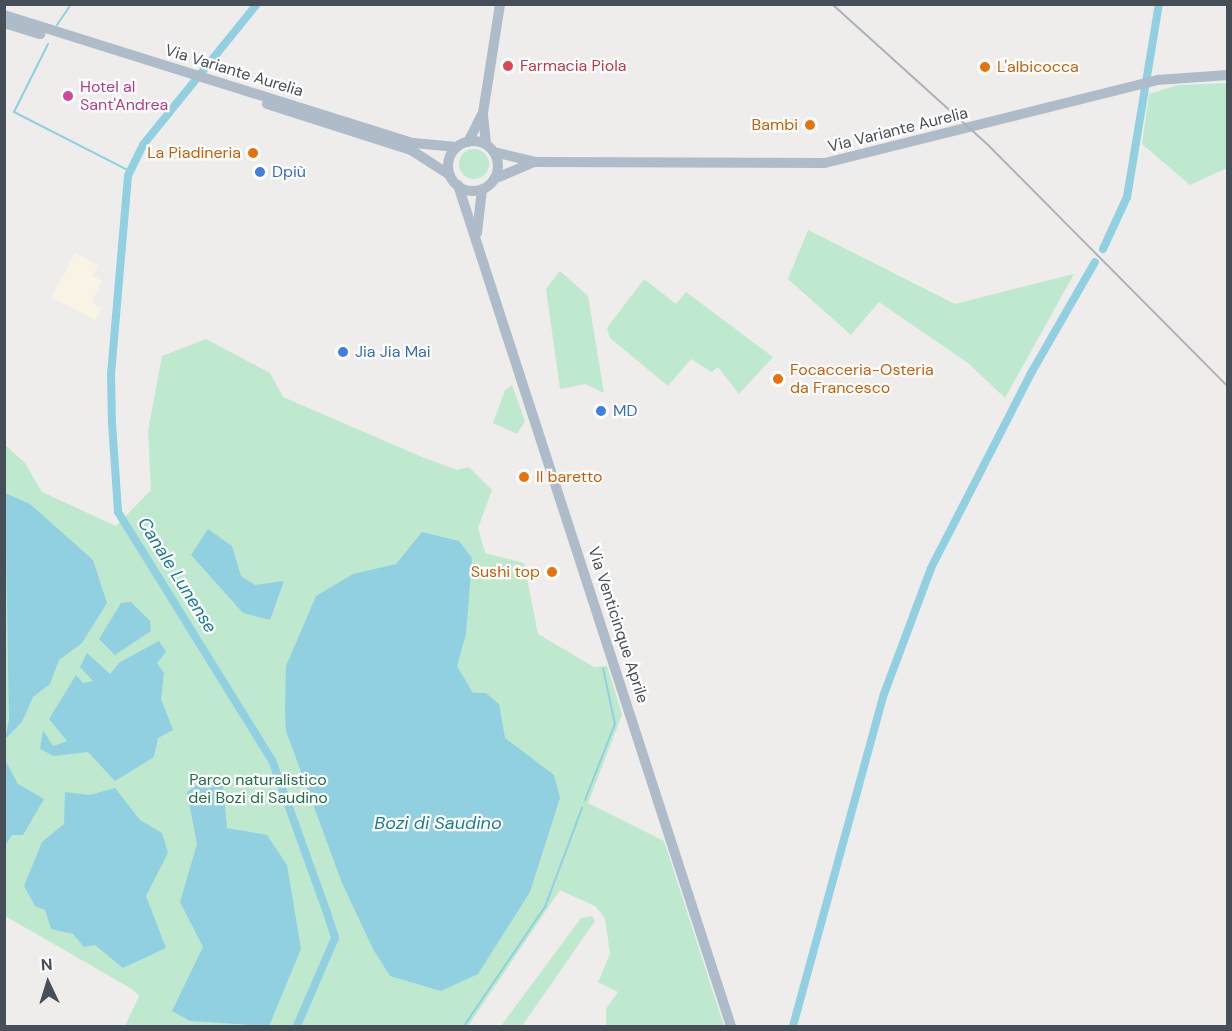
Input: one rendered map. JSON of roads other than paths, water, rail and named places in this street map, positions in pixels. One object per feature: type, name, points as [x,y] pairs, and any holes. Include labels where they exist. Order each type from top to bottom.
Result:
[{"type":"main road","points":[[483,113],[494,178],[482,189],[458,185],[450,175],[449,160],[457,147],[468,142],[483,113],[500,4]]},
{"type":"main road","name":"Via Variante Aurelia","points":[[4,15],[411,150],[450,175]]},
{"type":"main road","name":"Via Variante Aurelia","points":[[4,23],[186,75]]},
{"type":"main road","points":[[1188,76],[1227,67]]},
{"type":"main road","name":"Via Variante Aurelia","points":[[490,148],[535,162],[771,167],[834,162],[1157,80],[1227,75]]},
{"type":"main road","name":"Via Variante Aurelia","points":[[213,84],[413,143],[457,147]]},
{"type":"main road","points":[[468,142],[490,148]]},
{"type":"main road","name":"Via Variante Aurelia","points":[[494,178],[535,162]]},
{"type":"main road","name":"Via Venticinque Aprile","points":[[458,185],[477,233],[731,1026]]},
{"type":"main road","name":"Via Venticinque Aprile","points":[[477,233],[482,189]]},
{"type":"water","points":[[5,493],[30,504],[93,560],[107,603],[82,643],[59,660],[50,684],[33,697],[22,722],[5,739],[9,720]]},
{"type":"water","points":[[208,529],[232,546],[241,576],[255,585],[284,581],[270,620],[243,613],[191,555]]},
{"type":"water","name":"Bozi di Saudino","points":[[422,532],[459,541],[472,558],[466,634],[457,666],[473,693],[486,693],[499,704],[505,738],[554,775],[560,798],[530,892],[478,974],[441,991],[390,976],[373,949],[342,883],[286,731],[285,710],[286,666],[316,596],[353,574],[396,564]]},
{"type":"water","points":[[131,602],[150,621],[151,631],[115,655],[99,639],[121,603]]},
{"type":"water","points":[[159,641],[166,652],[157,663],[164,673],[161,699],[173,730],[158,738],[154,757],[115,781],[88,752],[54,756],[40,749],[43,730],[53,746],[67,741],[49,719],[76,675],[83,683],[93,681],[80,667],[87,653],[110,674],[120,662]]},
{"type":"water","points":[[5,760],[18,784],[44,799],[23,835],[12,835],[5,846]]},
{"type":"water","points":[[222,777],[227,828],[267,835],[287,865],[301,949],[269,1026],[190,1021],[172,1011],[203,947],[180,902],[197,844],[187,792],[202,781]]},
{"type":"water","points":[[115,788],[140,820],[162,833],[168,853],[146,896],[166,948],[123,968],[95,945],[84,947],[73,934],[51,929],[45,910],[35,906],[24,886],[42,842],[64,824],[65,792],[90,795]]},
{"type":"waterway","points":[[57,25],[71,4]]},
{"type":"waterway","name":"Canale Lunense","points":[[257,4],[143,145],[128,176],[111,373],[112,423],[118,512],[272,760],[335,938],[297,1026]]},
{"type":"waterway","points":[[1103,249],[1127,197],[1159,4]]},
{"type":"waterway","points":[[48,44],[14,112],[130,171]]},
{"type":"waterway","points":[[793,1026],[884,694],[931,568],[1030,375],[1095,262]]},
{"type":"waterway","points":[[585,800],[615,724],[603,668]]},
{"type":"waterway","points":[[464,1026],[545,907],[582,808]]},
{"type":"railway","points":[[832,4],[990,147],[1228,387]]},
{"type":"place","name":"Farmacia Piola","points":[[508,66]]},
{"type":"place","name":"L'albicocca","points":[[985,67]]},
{"type":"place","name":"Hotel al Sant'Andrea","points":[[68,96]]},
{"type":"place","name":"Bambi","points":[[810,125]]},
{"type":"place","name":"La Piadineria","points":[[253,153]]},
{"type":"place","name":"Dpiù","points":[[260,172]]},
{"type":"place","name":"Jia Jia Mai","points":[[343,352]]},
{"type":"place","name":"Focacceria-Osteria da Francesco","points":[[778,379]]},
{"type":"place","name":"MD","points":[[601,411]]},
{"type":"place","name":"Il baretto","points":[[524,477]]},
{"type":"place","name":"Sushi top","points":[[552,572]]},
{"type":"park label","name":"Parco naturalistico dei Bozi di Saudino","points":[[258,789]]}]
